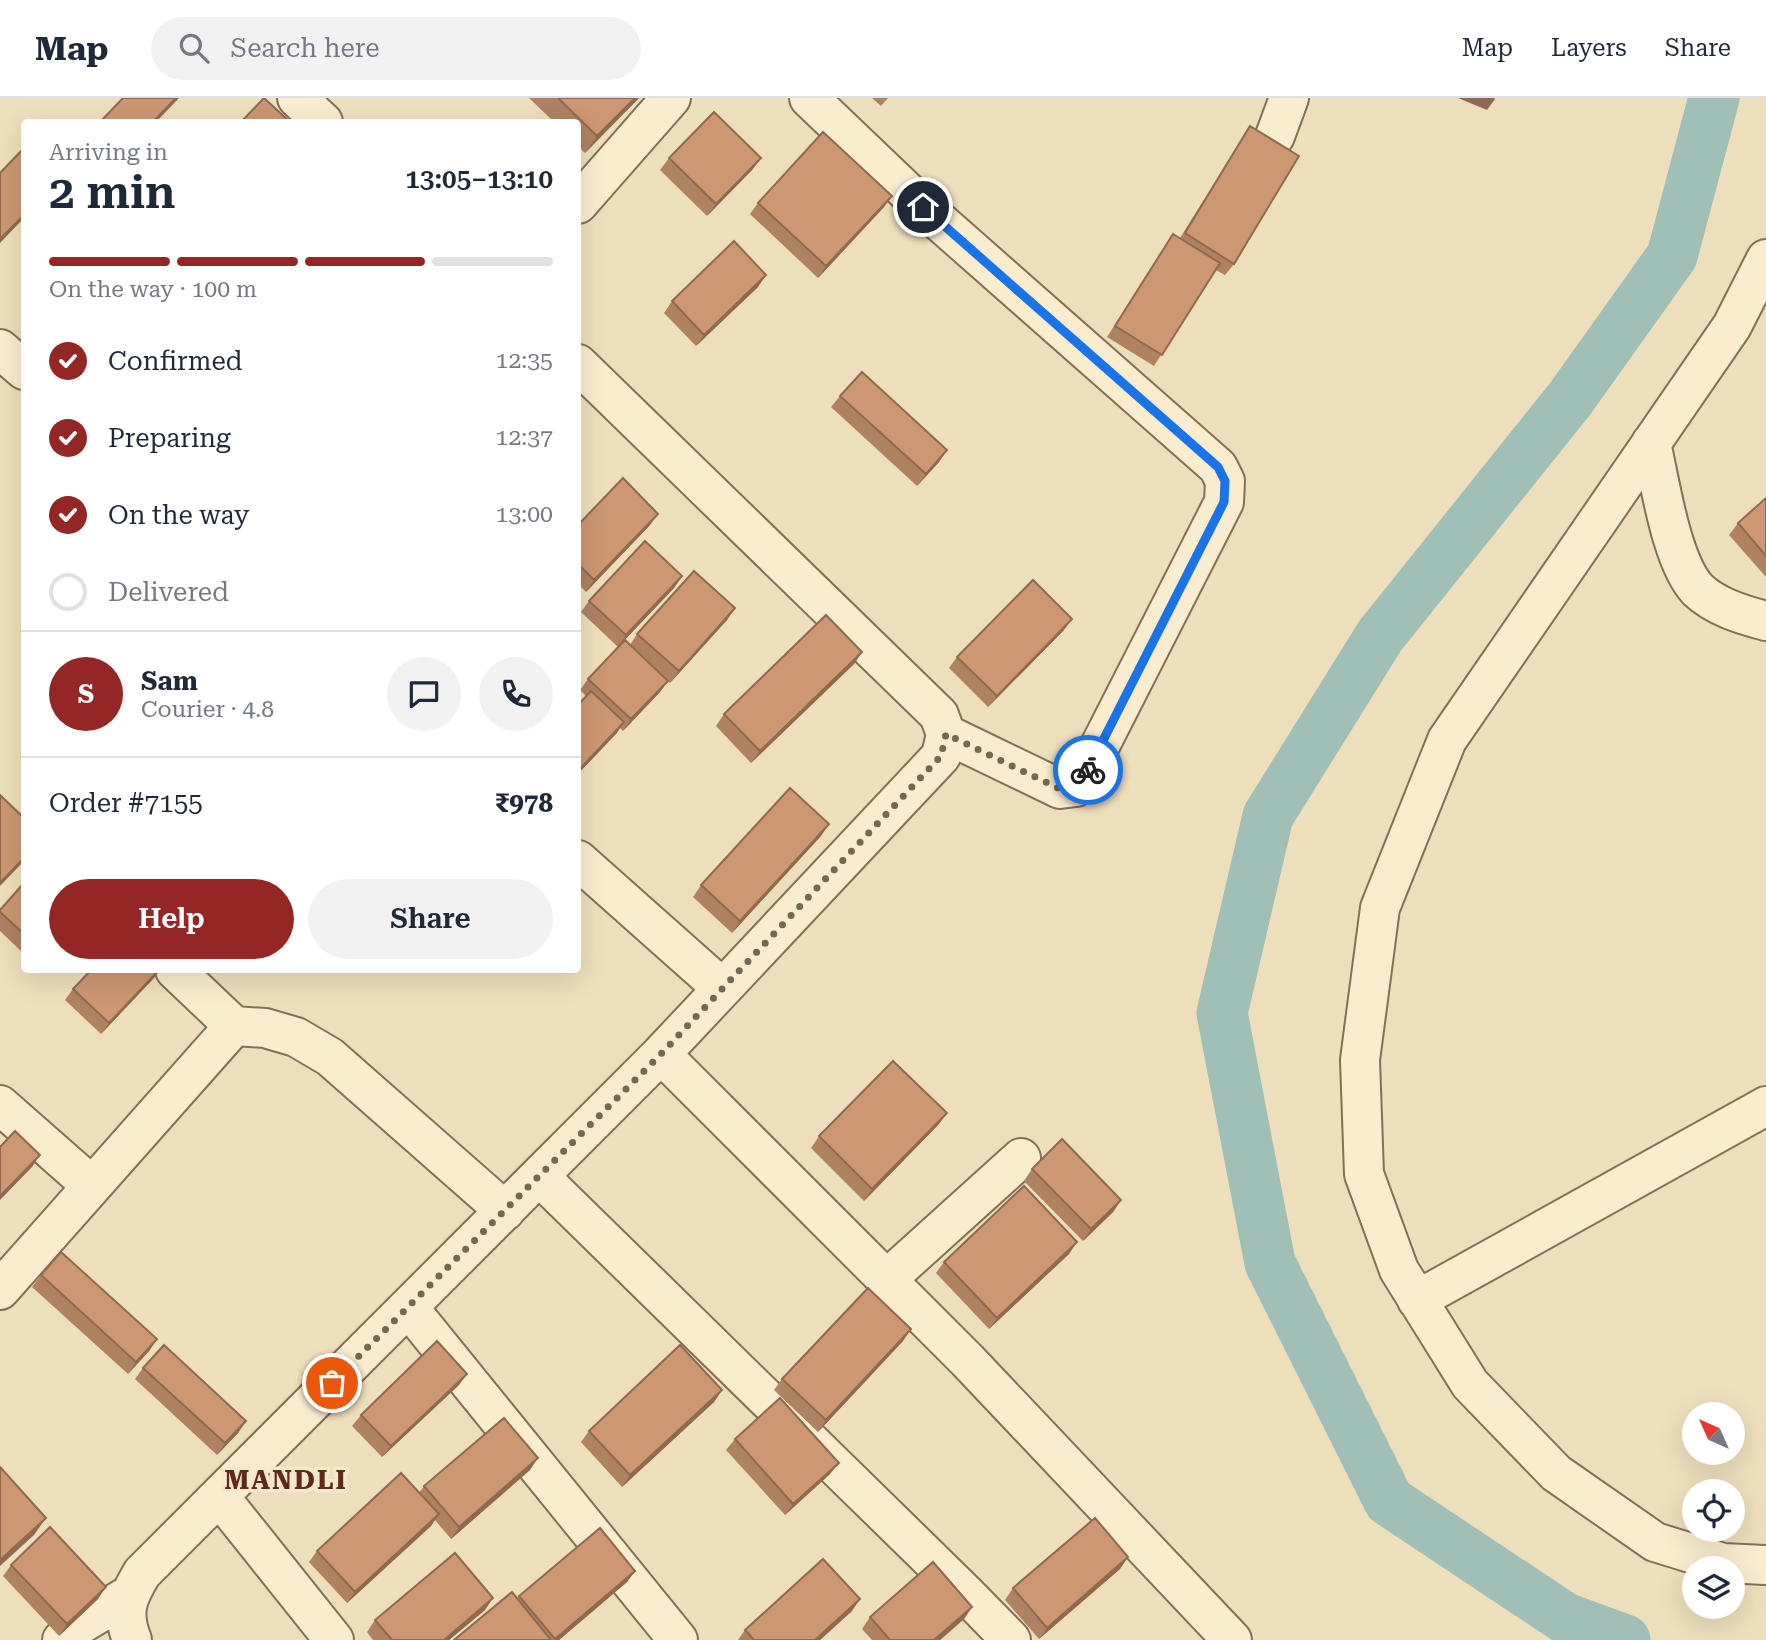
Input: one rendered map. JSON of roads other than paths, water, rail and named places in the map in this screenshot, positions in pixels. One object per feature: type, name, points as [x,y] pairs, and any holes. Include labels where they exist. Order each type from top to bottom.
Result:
[{"type":"street","points":[[297,98],[320,119]]},
{"type":"street","points":[[581,201],[671,98]]},
{"type":"street","points":[[809,98],[923,207],[1218,467],[1225,481],[1224,502],[1076,788],[1060,789],[946,734]]},
{"type":"street","points":[[1275,136],[1289,98]]},
{"type":"street","points":[[1766,259],[1731,326],[1447,740],[1380,908],[1360,1060],[1364,1174],[1399,1270],[1471,1384],[1556,1473],[1655,1542],[1723,1563],[1766,1565]]},
{"type":"street","points":[[0,349],[21,367]]},
{"type":"street","points":[[132,1640],[125,1624],[129,1595],[142,1573],[661,1054],[941,756],[946,734],[939,715],[581,367]]},
{"type":"street","points":[[1651,443],[1677,554],[1698,590],[1732,611],[1766,621]]},
{"type":"street","points":[[581,863],[722,988]]},
{"type":"street","points":[[178,973],[234,1026],[265,1028],[296,1037],[330,1057],[505,1210]]},
{"type":"street","points":[[0,1290],[234,1026]]},
{"type":"street","points":[[661,1054],[968,1361],[1232,1640]]},
{"type":"street","points":[[0,1105],[92,1186]]},
{"type":"street","points":[[1417,1300],[1766,1106]]},
{"type":"street","points":[[887,1279],[1021,1158]]},
{"type":"street","points":[[539,1176],[1011,1640]]},
{"type":"street","points":[[408,1307],[678,1640]]},
{"type":"street","points":[[219,1496],[334,1640]]},
{"type":"street","points":[[62,1640],[78,1626],[129,1595]]},
{"type":"waterway","points":[[1625,1640],[1565,1618],[1389,1501],[1270,1263],[1222,1013],[1268,816],[1380,636],[1570,399],[1672,256],[1714,98]]},
{"type":"district","name":"MANDLI","points":[[286,1480]]}]
